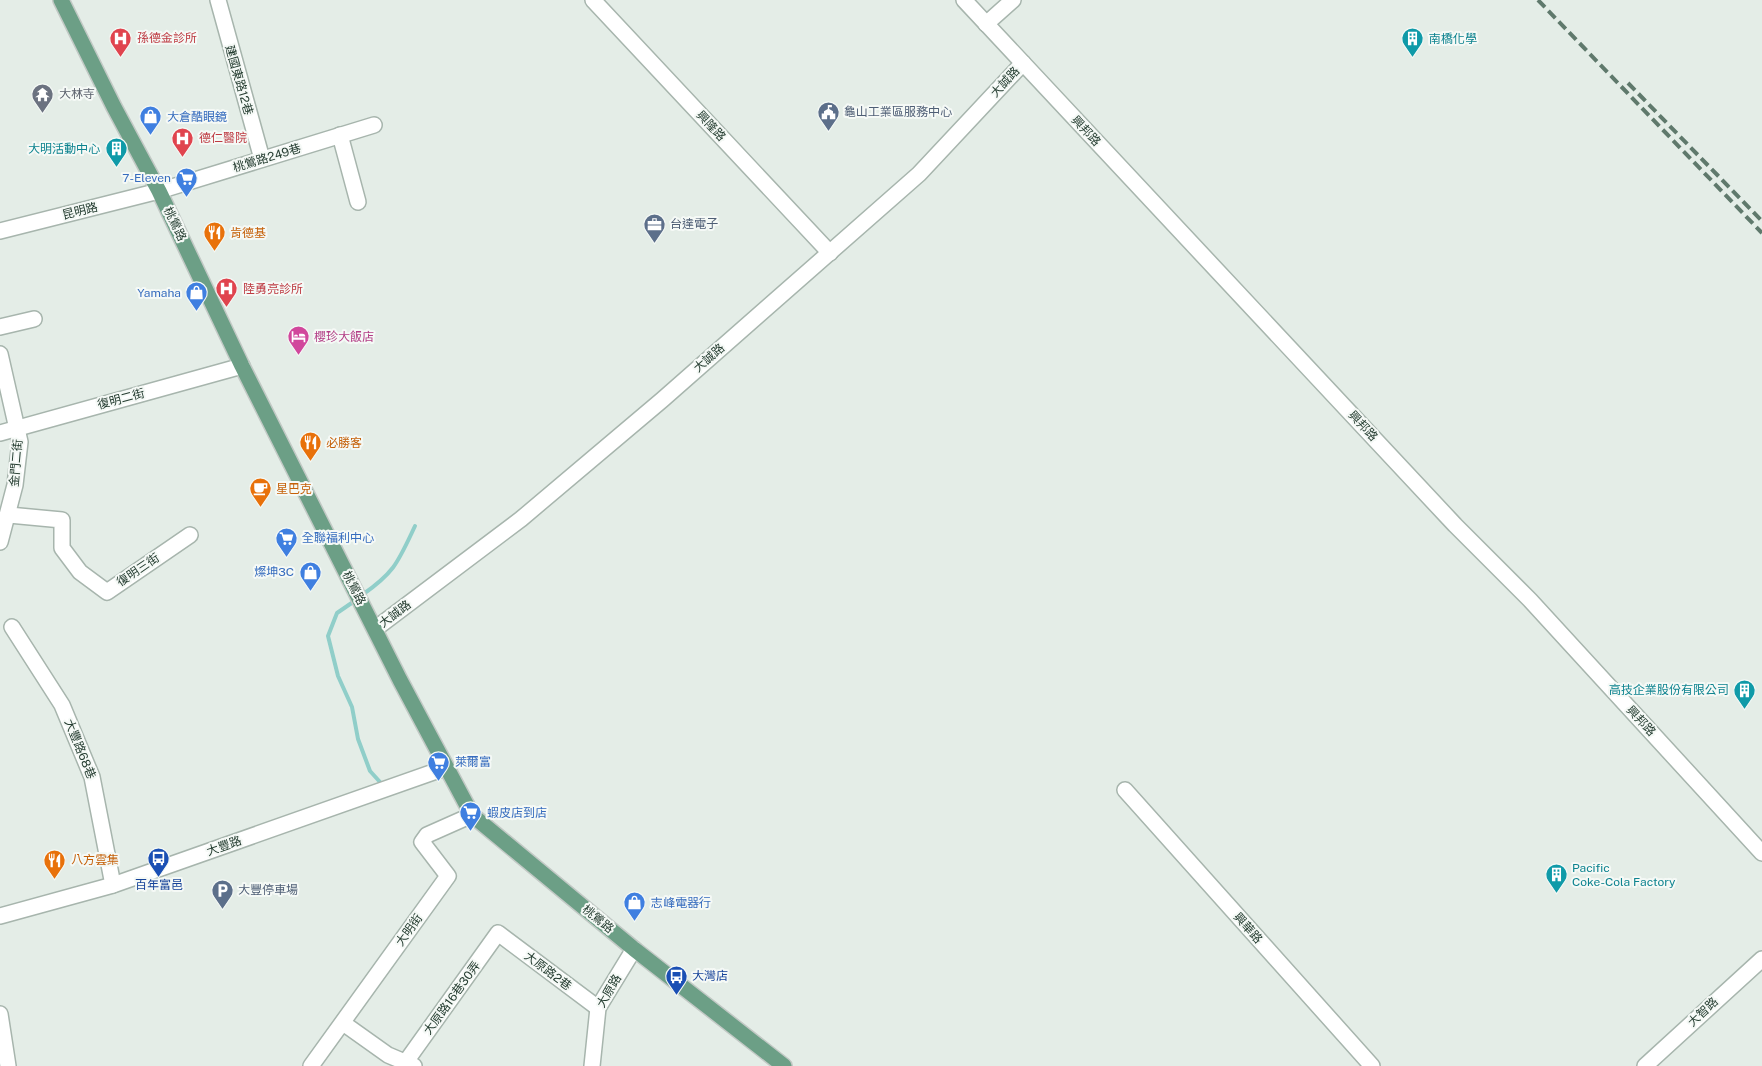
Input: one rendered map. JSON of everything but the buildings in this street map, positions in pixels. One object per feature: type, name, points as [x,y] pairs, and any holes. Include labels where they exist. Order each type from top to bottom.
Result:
[{"type":"main road","name":"桃鶯路","points":[[62,0],[114,107],[159,191],[242,366],[445,768],[472,815],[634,949],[784,1066]]},
{"type":"street","name":"建國東路12巷","points":[[218,0],[262,159]]},
{"type":"street","name":"興隆路","points":[[593,0],[830,253]]},
{"type":"street","name":"興邦路","points":[[964,0],[1455,525],[1530,600],[1762,853]]},
{"type":"street","points":[[986,24],[1013,0]]},
{"type":"street","name":"大誠路","points":[[375,629],[521,520],[830,253],[919,174],[1022,63]]},
{"type":"street","name":"桃鶯路249巷","points":[[159,191],[374,125]]},
{"type":"street","points":[[340,135],[358,202]]},
{"type":"street","name":"昆明路","points":[[0,231],[159,191]]},
{"type":"street","points":[[0,327],[34,319]]},
{"type":"street","name":"金門二街","points":[[0,354],[20,442],[16,484],[0,542]]},
{"type":"street","name":"復明二街","points":[[0,432],[242,366]]},
{"type":"street","name":"復明三街","points":[[8,514],[62,520],[62,548],[80,572],[107,592],[190,535]]},
{"type":"street","name":"大豐路68巷","points":[[12,626],[62,705],[92,777],[113,884]]},
{"type":"street","name":"大豐路","points":[[0,916],[113,884],[445,768]]},
{"type":"street","name":"興華路","points":[[1124,790],[1372,1066]]},
{"type":"street","name":"大明街","points":[[311,1066],[448,876],[422,842],[427,835],[472,815]]},
{"type":"street","name":"大原路2巷","points":[[498,933],[598,1008]]},
{"type":"street","name":"大原路16巷30弄","points":[[410,1065],[498,933]]},
{"type":"street","name":"大原路","points":[[592,1066],[598,1008],[634,949]]},
{"type":"street","name":"大智路","points":[[1645,1066],[1762,958]]},
{"type":"street","points":[[0,1014],[8,1066]]},
{"type":"street","points":[[343,1023],[388,1055],[410,1065]]},
{"type":"waterway","points":[[362,595],[389,573],[404,549],[415,526]]},
{"type":"waterway","points":[[356,600],[337,613],[328,636],[338,676],[352,707],[358,739],[370,771],[380,782]]},
{"type":"railway","points":[[1538,0],[1762,233]]},
{"type":"railway","points":[[1628,83],[1762,221]]},
{"type":"place","name":"孫德金診所","points":[[121,57]]},
{"type":"place","name":"南橋化學","points":[[1413,58]]},
{"type":"place","name":"大林寺","points":[[43,113]]},
{"type":"place","name":"龜山工業區服務中心","points":[[828,131]]},
{"type":"place","name":"大倉酷眼鏡","points":[[151,136]]},
{"type":"place","name":"德仁醫院","points":[[183,157]]},
{"type":"place","name":"大明活動中心","points":[[116,168]]},
{"type":"place","name":"7-Eleven","points":[[187,197]]},
{"type":"place","name":"台達電子","points":[[654,243]]},
{"type":"place","name":"肯德基","points":[[214,252]]},
{"type":"place","name":"陸勇亮診所","points":[[227,308]]},
{"type":"place","name":"Yamaha","points":[[197,312]]},
{"type":"place","name":"櫻珍大飯店","points":[[298,356]]},
{"type":"place","name":"必勝客","points":[[310,462]]},
{"type":"place","name":"星巴克","points":[[260,508]]},
{"type":"place","name":"全聯福利中心","points":[[286,557]]},
{"type":"place","name":"燦坤3C","points":[[310,591]]},
{"type":"place","name":"高技企業股份有限公司","points":[[1745,709]]},
{"type":"place","name":"萊爾富","points":[[439,781]]},
{"type":"place","name":"蝦皮店到店","points":[[471,832]]},
{"type":"place","name":"百年富邑","points":[[159,877]]},
{"type":"place","name":"八方雲集","points":[[55,879]]},
{"type":"place","name":"Pacific Coke-Cola Factory","points":[[1556,894]]},
{"type":"place","name":"大豐停車場","points":[[222,909]]},
{"type":"place","name":"志峰電器行","points":[[635,922]]},
{"type":"place","name":"大灣店","points":[[676,995]]}]
